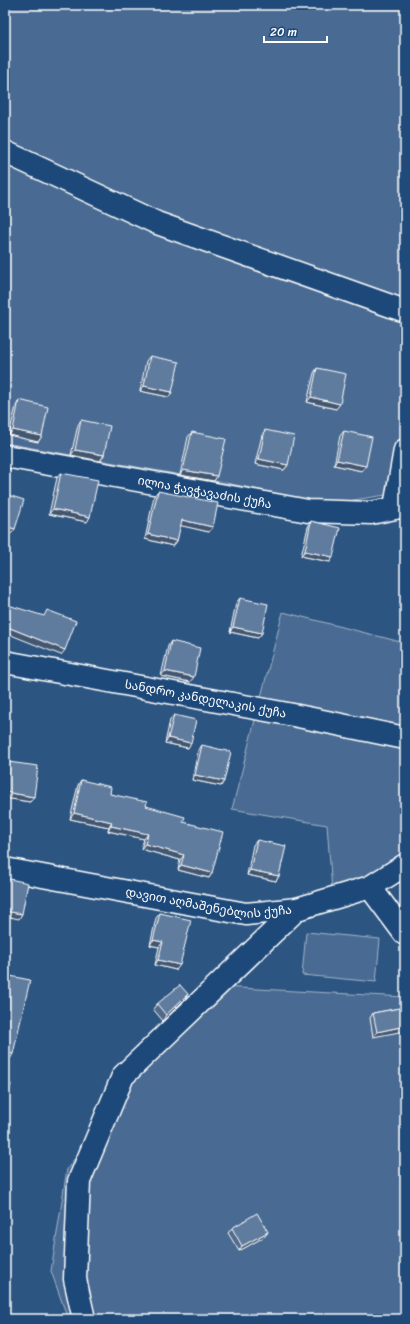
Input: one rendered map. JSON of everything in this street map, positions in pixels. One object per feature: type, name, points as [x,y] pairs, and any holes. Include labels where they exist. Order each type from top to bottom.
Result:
[{"type":"street","points":[[5,152],[157,223],[405,311]]},
{"type":"street","points":[[400,506],[405,450]]},
{"type":"street","name":"ილია ჭავჭავაძის ქუჩა","points":[[5,456],[308,511],[371,513],[400,506]]},
{"type":"street","name":"სანდრო კანდელაკის ქუჩა","points":[[5,662],[293,715],[405,738]]},
{"type":"street","name":"დავით აღმაშენებლის ქუჩა","points":[[5,869],[246,914],[297,909],[370,887],[405,865]]},
{"type":"street","points":[[370,887],[405,934]]},
{"type":"street","points":[[84,1319],[74,1279],[79,1181],[123,1076],[297,909]]},
{"type":"shaded area","points":[[5,5],[405,5],[405,492],[328,504],[236,485],[5,443]]},
{"type":"shaded area","points":[[283,612],[405,643],[405,857],[371,881],[332,890],[327,825],[232,809]]},
{"type":"shaded area","points":[[306,932],[380,939],[376,982],[302,975]]},
{"type":"shaded area","points":[[221,987],[405,997],[405,1319],[68,1319],[51,1271],[67,1169],[142,1067]]},
{"type":"building","points":[[150,356],[179,362],[172,392],[144,386]]},
{"type":"building","points":[[317,368],[346,374],[340,404],[311,397]]},
{"type":"building","points":[[19,400],[48,407],[42,436],[13,430]]},
{"type":"building","points":[[81,420],[110,426],[104,455],[75,450]]},
{"type":"building","points":[[265,430],[294,436],[288,465],[259,459]]},
{"type":"building","points":[[344,431],[372,437],[366,466],[337,460]]},
{"type":"building","points":[[192,432],[226,439],[217,476],[183,470]]},
{"type":"building","points":[[61,473],[98,480],[90,517],[53,509]]},
{"type":"building","points":[[158,491],[218,503],[213,527],[182,520],[177,541],[148,534]]},
{"type":"building","points":[[5,494],[24,500],[15,529],[5,526]]},
{"type":"building","points":[[311,521],[340,528],[333,557],[305,551]]},
{"type":"building","points":[[240,598],[268,604],[262,633],[233,627]]},
{"type":"building","points":[[5,604],[44,616],[47,610],[76,621],[65,650],[10,628],[7,636],[5,636]]},
{"type":"building","points":[[171,641],[200,648],[194,677],[165,671]]},
{"type":"building","points":[[174,715],[196,720],[191,743],[168,738]]},
{"type":"building","points":[[202,745],[231,752],[224,781],[195,775]]},
{"type":"building","points":[[8,762],[38,766],[34,797],[5,792],[5,779]]},
{"type":"building","points":[[81,780],[111,787],[110,794],[147,802],[146,806],[185,817],[183,822],[223,832],[212,873],[181,865],[184,855],[145,844],[148,834],[111,826],[112,822],[74,813]]},
{"type":"building","points":[[257,840],[286,846],[279,876],[250,870]]},
{"type":"building","points":[[5,878],[28,883],[22,914],[5,911]]},
{"type":"building","points":[[160,913],[191,920],[180,965],[158,960],[163,942],[153,940]]},
{"type":"building","points":[[5,975],[30,980],[13,1054],[5,1052]]},
{"type":"building","points":[[180,985],[188,994],[166,1015],[157,1004]]},
{"type":"building","points":[[405,1007],[405,1026],[377,1032],[373,1013]]},
{"type":"building","points":[[5,1083],[11,1084],[5,1114]]},
{"type":"building","points":[[257,1213],[268,1232],[242,1246],[232,1228]]}]
